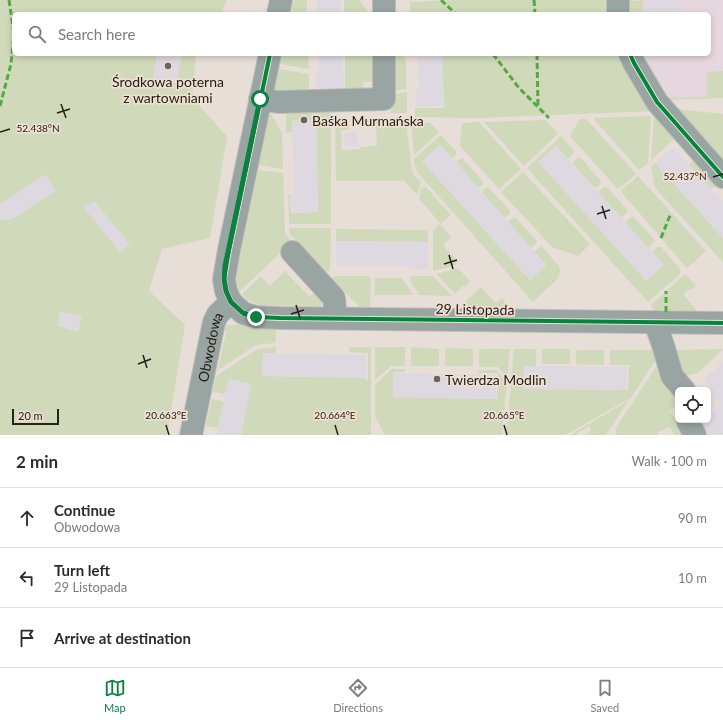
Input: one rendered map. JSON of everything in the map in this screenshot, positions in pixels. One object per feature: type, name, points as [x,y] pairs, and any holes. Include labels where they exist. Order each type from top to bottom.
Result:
[{"type":"street","points":[[278,12],[281,0]]},
{"type":"street","points":[[384,0],[384,12]]},
{"type":"street","points":[[618,0],[618,12]]},
{"type":"street","name":"Obwodowa","points":[[191,435],[214,322],[218,314],[231,302],[226,291],[224,279],[225,266],[270,56]]},
{"type":"street","points":[[260,99],[278,102],[384,99],[384,56]]},
{"type":"street","points":[[631,56],[657,102],[723,177]]},
{"type":"street","points":[[292,252],[334,298],[336,318]]},
{"type":"street","name":"29 Listopada","points":[[231,302],[243,313],[256,317],[723,323]]},
{"type":"street","points":[[655,322],[672,376],[681,387]]},
{"type":"street","points":[[689,423],[695,435]]},
{"type":"shaded area","points":[[626,0],[723,0],[723,98],[665,100],[642,56],[711,56],[711,12],[627,12]]},
{"type":"green space","points":[[0,0],[227,0],[222,12],[12,12],[12,56],[196,56],[192,97],[227,137],[210,238],[162,249],[149,291],[185,325],[167,435],[0,435]]},
{"type":"green space","points":[[294,0],[307,0],[307,12],[291,12]]},
{"type":"green space","points":[[344,0],[359,0],[368,12],[344,12]]},
{"type":"green space","points":[[456,0],[613,0],[614,12],[410,12],[410,2]]},
{"type":"green space","points":[[624,1],[643,1],[643,12],[624,12]]},
{"type":"green space","points":[[282,56],[308,56],[309,69],[280,64]]},
{"type":"green space","points":[[345,56],[376,56],[377,82],[363,82],[363,93],[345,96]]},
{"type":"green space","points":[[390,56],[404,56],[406,59],[406,89],[391,92]]},
{"type":"green space","points":[[442,56],[624,56],[659,111],[477,118],[415,117],[415,108],[444,108]]},
{"type":"green space","points":[[279,69],[309,74],[309,97],[274,93]]},
{"type":"green space","points":[[723,71],[723,98],[665,100],[665,98],[707,97],[707,72]]},
{"type":"green space","points":[[407,92],[407,113],[391,113],[391,95]]},
{"type":"green space","points":[[323,108],[331,114],[331,224],[289,224],[288,194],[290,195],[291,213],[318,212],[316,120],[292,121],[292,132],[286,133],[286,110]]},
{"type":"green space","points":[[667,108],[723,114],[723,170]]},
{"type":"green space","points":[[270,114],[282,133],[283,169],[259,165]]},
{"type":"green space","points":[[662,115],[679,135],[651,160],[654,116]]},
{"type":"green space","points":[[651,116],[648,163],[639,170],[593,118]]},
{"type":"green space","points":[[335,118],[340,122],[349,122],[349,130],[341,131],[342,150],[377,146],[376,122],[406,122],[413,174],[421,182],[417,195],[404,181],[336,181]]},
{"type":"green space","points":[[580,119],[586,119],[636,174],[621,187],[617,188],[570,136]]},
{"type":"green space","points":[[546,120],[558,134],[524,166],[484,122]]},
{"type":"green space","points":[[411,122],[430,123],[439,132],[414,155]]},
{"type":"green space","points":[[479,122],[521,169],[499,189],[460,146],[462,123]]},
{"type":"green space","points":[[441,135],[456,151],[456,155],[452,158],[440,145],[422,161],[530,280],[546,265],[534,252],[541,246],[559,266],[560,272],[558,278],[533,302],[418,173],[415,167],[414,159]]},
{"type":"green space","points":[[561,136],[574,151],[573,154],[568,159],[556,146],[538,162],[663,265],[652,252],[658,247],[661,247],[680,269],[680,274],[648,302],[527,168]]},
{"type":"green space","points":[[698,156],[721,180],[711,189],[689,164]]},
{"type":"green space","points":[[462,158],[483,181],[483,184],[478,188],[456,162]]},
{"type":"green space","points":[[578,158],[581,158],[601,181],[601,183],[595,188],[572,163]]},
{"type":"green space","points":[[655,163],[723,238],[723,262],[655,188],[651,167]]},
{"type":"green space","points":[[258,170],[283,173],[285,234],[292,242],[240,291],[237,284],[237,273]]},
{"type":"green space","points":[[523,172],[590,244],[578,256],[552,247],[501,192]]},
{"type":"green space","points":[[638,176],[706,251],[687,268],[622,193],[622,190]]},
{"type":"green space","points":[[426,187],[451,215],[441,224],[419,199],[422,188]]},
{"type":"green space","points":[[604,187],[607,187],[627,210],[627,213],[621,218],[598,192]]},
{"type":"green space","points":[[486,188],[489,188],[510,211],[510,214],[504,218],[482,192]]},
{"type":"green space","points":[[631,217],[634,217],[654,239],[654,242],[648,248],[625,222]]},
{"type":"green space","points":[[513,218],[516,218],[537,241],[531,248],[508,222]]},
{"type":"green space","points":[[440,224],[451,237],[443,245],[458,262],[456,265],[433,271],[433,230]]},
{"type":"green space","points":[[289,228],[331,228],[330,271],[325,271],[289,233]]},
{"type":"green space","points":[[336,229],[428,230],[428,242],[336,241]]},
{"type":"green space","points":[[458,268],[470,281],[465,287],[463,286],[455,293],[436,274]]},
{"type":"green space","points":[[285,271],[310,297],[317,289],[323,300],[321,306],[260,305],[250,301],[242,294],[261,276],[270,286]]},
{"type":"green space","points":[[685,274],[696,286],[683,294],[697,311],[654,310],[651,305]]},
{"type":"green space","points":[[334,276],[369,276],[371,279],[370,307],[361,307],[358,305],[332,279]]},
{"type":"green space","points":[[410,276],[433,276],[452,296],[419,295],[410,280]]},
{"type":"green space","points":[[375,278],[402,278],[413,295],[374,295]]},
{"type":"green space","points":[[481,287],[496,303],[501,298],[505,300],[503,308],[470,308],[465,302]]},
{"type":"green space","points":[[276,325],[276,340],[274,343],[256,345],[218,370],[226,332],[225,326]]},
{"type":"green space","points":[[276,347],[276,353],[263,353],[262,376],[366,378],[366,381],[368,381],[368,353],[349,352],[349,348],[371,347],[371,435],[241,435],[251,384],[229,379],[225,394],[213,392],[216,376],[258,349]]},
{"type":"green space","points":[[375,347],[405,347],[405,366],[391,366],[375,380]]},
{"type":"green space","points":[[411,347],[439,349],[439,366],[411,366]]},
{"type":"green space","points":[[448,348],[472,349],[473,366],[445,366],[445,350]]},
{"type":"green space","points":[[510,349],[507,378],[498,367],[479,367],[479,350]]},
{"type":"green space","points":[[514,349],[535,349],[536,351],[536,366],[524,366],[524,389],[628,390],[629,365],[610,365],[610,351],[654,350],[657,358],[631,398],[565,435],[506,435]]},
{"type":"green space","points":[[543,349],[569,349],[570,364],[542,364]]},
{"type":"green space","points":[[723,349],[698,373],[691,375],[683,375],[669,350]]},
{"type":"green space","points":[[577,350],[604,351],[604,365],[576,364]]},
{"type":"green space","points":[[661,359],[676,387],[675,406],[669,411],[675,418],[675,423],[680,423],[691,435],[674,435],[670,427],[658,432],[659,435],[616,435],[616,428]]},
{"type":"green space","points":[[392,369],[405,369],[405,372],[393,372],[393,397],[497,399],[498,373],[479,373],[479,370],[497,370],[507,383],[502,435],[385,435],[375,416],[375,385]]},
{"type":"green space","points":[[212,399],[224,402],[218,428],[206,426]]},
{"type":"green space","points":[[628,401],[606,435],[585,435],[591,431],[589,426],[577,433],[577,435],[570,435]]},
{"type":"building","points":[[317,0],[341,0],[341,12],[317,12]]},
{"type":"building","points":[[648,0],[679,0],[679,12],[648,12]]},
{"type":"building","name":"Środkowa poterna z wartowniami","points":[[157,56],[182,56],[177,83],[153,79]]},
{"type":"building","points":[[319,56],[343,56],[344,88],[316,88],[316,74],[319,73]]},
{"type":"building","points":[[418,56],[442,56],[443,106],[416,107],[416,89],[419,88]]},
{"type":"building","points":[[316,120],[318,212],[291,213],[290,195],[294,194],[292,121]]},
{"type":"building","points":[[357,132],[358,146],[344,146],[344,133]]},
{"type":"building","points":[[440,145],[546,265],[530,280],[422,161]]},
{"type":"building","points":[[556,146],[664,265],[646,281],[538,162]]},
{"type":"building","points":[[673,147],[723,202],[723,238],[655,163]]},
{"type":"building","points":[[45,174],[56,191],[11,220],[0,220],[0,204]]},
{"type":"building","points":[[94,201],[130,244],[120,252],[84,208]]},
{"type":"building","points":[[336,241],[428,242],[428,270],[410,269],[409,266],[336,265]]},
{"type":"building","points":[[60,311],[82,316],[78,332],[57,326]]},
{"type":"building","points":[[263,353],[366,355],[366,378],[262,376]]},
{"type":"building","points":[[723,362],[723,435],[707,435],[703,423],[711,423],[711,413],[721,404],[711,393],[711,387],[707,387],[710,385],[704,379]]},
{"type":"building","points":[[524,366],[627,367],[626,390],[523,389]]},
{"type":"building","points":[[393,373],[496,375],[496,399],[393,397]]},
{"type":"building","points":[[229,379],[251,384],[241,435],[217,435]]},
{"type":"marked path","points":[[9,0],[12,20]]},
{"type":"marked path","points":[[441,0],[454,12]]},
{"type":"marked path","points":[[534,0],[535,12]]},
{"type":"marked path","points":[[0,106],[11,64],[12,54]]},
{"type":"marked path","points":[[495,56],[519,88],[549,118]]},
{"type":"marked path","points":[[537,56],[538,107]]},
{"type":"marked path","points":[[661,238],[671,213]]},
{"type":"marked path","points":[[666,291],[666,312]]},
{"type":"cycle path","points":[[270,56],[224,279],[226,291],[231,302],[243,313],[256,317],[280,318],[723,323]]},
{"type":"cycle path","points":[[631,56],[657,102],[723,177]]},
{"type":"place","name":"Środkowa poterna z wartowniami","points":[[168,66]]},
{"type":"place","name":"Baśka Murmańska","points":[[304,120]]},
{"type":"place","name":"Twierdza Modlin","points":[[437,379]]},
{"type":"route","points":[[256,317],[243,313],[231,302],[226,291],[224,279],[225,266],[260,99]]}]
